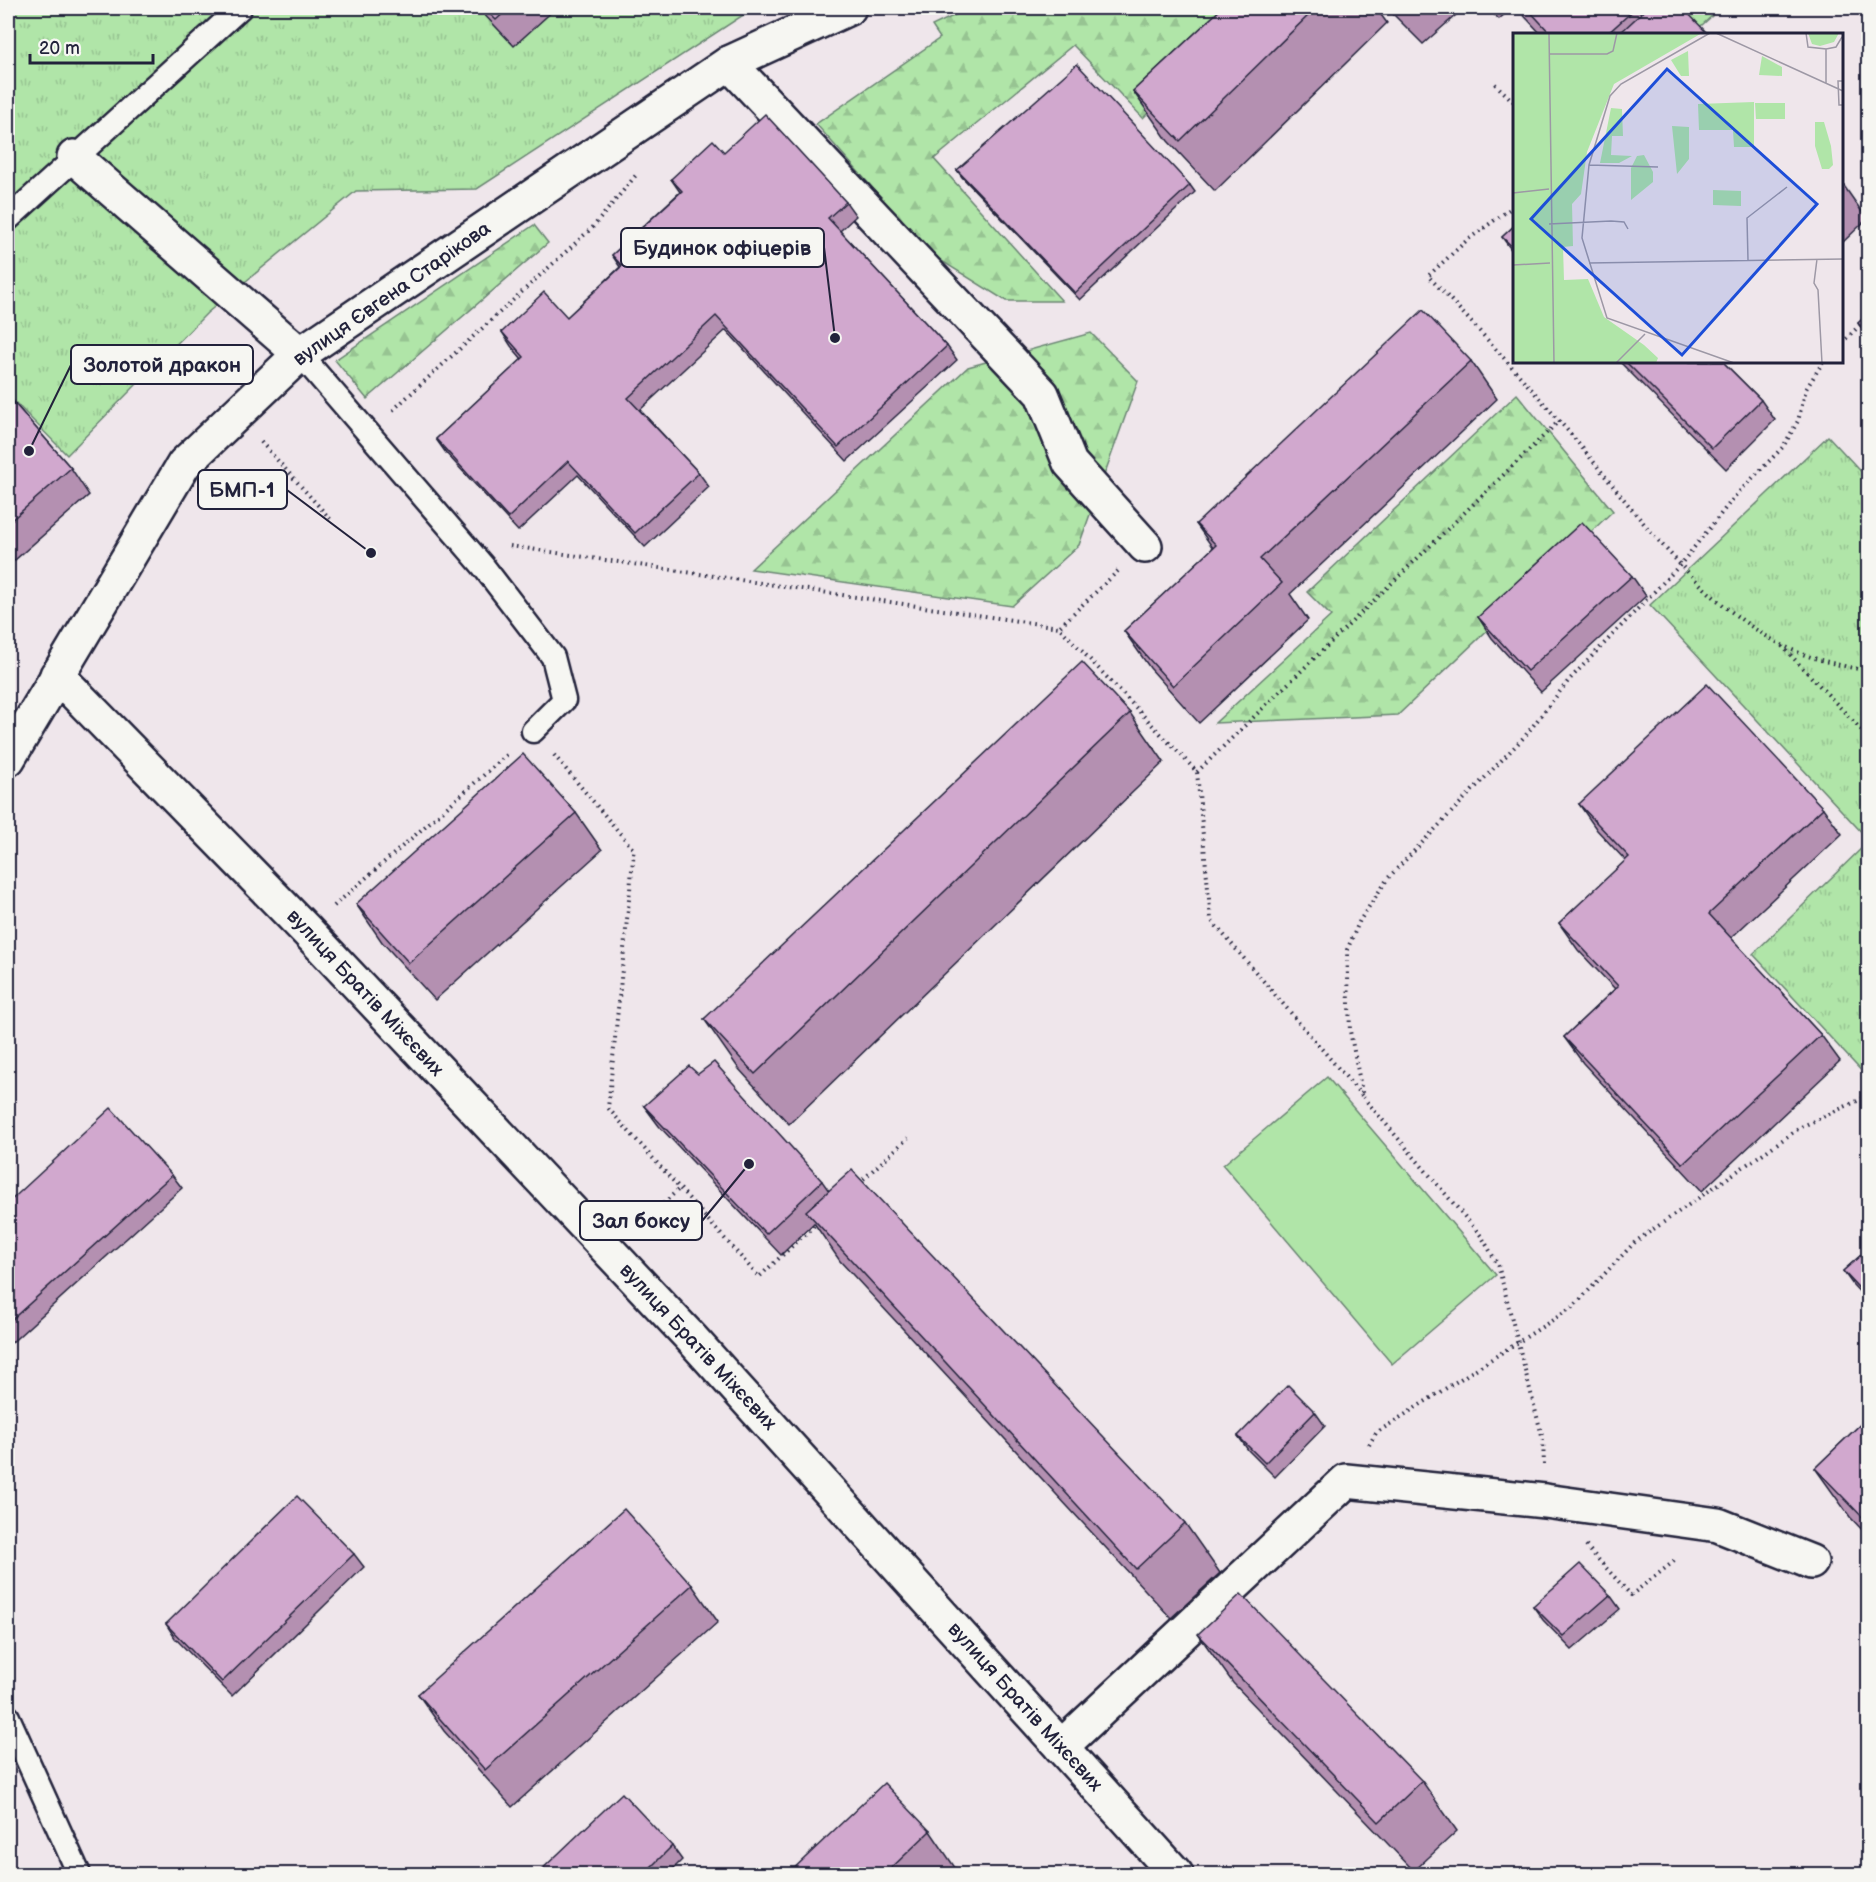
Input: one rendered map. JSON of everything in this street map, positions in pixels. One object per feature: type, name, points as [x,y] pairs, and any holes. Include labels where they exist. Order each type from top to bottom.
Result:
[{"type":"street","name":"вулиця Євгена Старікова","points":[[8,759],[183,464],[300,354],[729,63],[849,8]]},
{"type":"street","points":[[729,63],[1042,394],[1070,462],[1145,546]]},
{"type":"street","points":[[74,157],[300,354]]},
{"type":"street","name":"вулиця Братів Міхєєвих","points":[[57,675],[307,930],[610,1253],[1176,1875]]},
{"type":"street","points":[[1060,1746],[1346,1481],[1545,1502],[1718,1525],[1811,1562]]},
{"type":"lane","points":[[8,219],[240,8]]},
{"type":"lane","points":[[300,354],[459,538],[553,657],[564,700],[534,731]]},
{"type":"lane","points":[[8,1717],[79,1875]]},
{"type":"path","points":[[1495,84],[1513,100]]},
{"type":"path","points":[[368,433],[593,227],[639,172]]},
{"type":"path","points":[[1513,207],[1466,241],[1428,276],[1503,354],[1680,565],[1735,613],[1781,645],[1869,737]]},
{"type":"path","points":[[1843,342],[1869,317]]},
{"type":"path","points":[[1363,1097],[1350,1031],[1347,984],[1347,950],[1360,920],[1388,878],[1525,736],[1569,680],[1680,565],[1736,495],[1783,447],[1798,421],[1806,389],[1822,363]]},
{"type":"path","points":[[236,415],[333,522]]},
{"type":"path","points":[[1197,772],[1559,421]]},
{"type":"path","points":[[459,538],[1059,627],[1197,772],[1211,920],[1482,1237],[1498,1265],[1543,1440],[1545,1502]]},
{"type":"path","points":[[1059,627],[1145,546]]},
{"type":"path","points":[[1781,645],[1816,660],[1869,671]]},
{"type":"path","points":[[307,930],[534,731],[634,850],[608,1108],[759,1277],[820,1220]]},
{"type":"path","points":[[1346,1481],[1376,1433],[1573,1306],[1635,1242],[1801,1127],[1869,1096]]},
{"type":"path","points":[[855,1187],[908,1138]]},
{"type":"path","points":[[610,1253],[680,1188]]},
{"type":"path","points":[[1584,1544],[1631,1595],[1718,1525]]},
{"type":"green space","points":[[8,8],[754,8],[477,189],[356,191],[207,313],[67,455],[8,395]]},
{"type":"green space","points":[[970,8],[1257,8],[1143,118],[1073,45],[934,159],[1062,301],[1006,301],[932,255],[816,124],[940,38],[932,26]]},
{"type":"green space","points":[[1644,8],[1704,8],[1712,16],[1693,33],[1667,33]]},
{"type":"green space","points":[[534,225],[548,243],[367,399],[335,360]]},
{"type":"green space","points":[[1091,333],[1138,381],[1079,545],[1012,606],[751,569],[968,367]]},
{"type":"green space","points":[[1517,394],[1613,511],[1398,715],[1215,723],[1331,616],[1307,592]]},
{"type":"green space","points":[[1828,436],[1868,479],[1868,839],[1650,605]]},
{"type":"green space","points":[[1868,842],[1868,1078],[1753,954]]},
{"type":"green space","points":[[1327,1077],[1496,1275],[1392,1364],[1223,1165]]},
{"type":"building","points":[[484,8],[509,8],[496,20]]},
{"type":"building","points":[[1222,8],[1316,8],[1180,141],[1133,91]]},
{"type":"building","points":[[1527,8],[1636,8],[1608,33],[1550,33]]},
{"type":"building","points":[[1647,8],[1683,8],[1707,33],[1620,33]]},
{"type":"building","points":[[1077,64],[1190,185],[1075,293],[957,170]]},
{"type":"building","points":[[765,114],[846,202],[828,218],[947,346],[838,447],[716,316],[628,398],[699,473],[635,533],[568,461],[508,518],[436,439],[524,357],[502,332],[544,292],[567,317],[622,266],[612,255],[682,191],[671,179],[713,140],[724,152]]},
{"type":"building","points":[[1513,227],[1513,247],[1502,237]]},
{"type":"building","points":[[1423,310],[1471,361],[1260,559],[1282,583],[1173,686],[1124,631],[1216,545],[1196,524]]},
{"type":"building","points":[[1869,313],[1869,334],[1858,323]]},
{"type":"building","points":[[1627,363],[1724,363],[1761,400],[1712,448]]},
{"type":"building","points":[[8,396],[71,468],[8,523]]},
{"type":"building","points":[[1582,522],[1632,576],[1527,671],[1478,617]]},
{"type":"building","points":[[1082,662],[1130,713],[755,1074],[704,1019]]},
{"type":"building","points":[[1707,684],[1823,808],[1709,914],[1821,1035],[1683,1164],[1564,1037],[1618,986],[1559,923],[1629,857],[1579,804]]},
{"type":"building","points":[[523,754],[576,813],[409,963],[356,904]]},
{"type":"building","points":[[714,1062],[822,1181],[766,1234],[644,1106],[689,1066],[698,1074]]},
{"type":"building","points":[[111,1108],[172,1175],[8,1323],[8,1203]]},
{"type":"building","points":[[852,1170],[1185,1523],[1136,1569],[806,1211]]},
{"type":"building","points":[[1869,1248],[1869,1299],[1843,1271]]},
{"type":"building","points":[[1288,1385],[1315,1412],[1265,1463],[1238,1436]]},
{"type":"building","points":[[1869,1416],[1869,1524],[1815,1468]]},
{"type":"building","points":[[297,1496],[354,1554],[222,1682],[166,1624]]},
{"type":"building","points":[[624,1509],[692,1585],[485,1770],[418,1694]]},
{"type":"building","points":[[1580,1564],[1610,1595],[1563,1636],[1533,1606]]},
{"type":"building","points":[[1241,1594],[1422,1781],[1379,1822],[1198,1634]]},
{"type":"building","points":[[884,1783],[930,1831],[884,1875],[787,1875]]},
{"type":"building","points":[[622,1793],[672,1846],[643,1875],[536,1875]]},
{"type":"place","name":"Будинок офіцерів","points":[[835,338]]},
{"type":"place","name":"Золотой дракон","points":[[29,451]]},
{"type":"place","name":"БМП-1","points":[[371,553]]},
{"type":"place","name":"Зал боксу","points":[[749,1164]]}]
